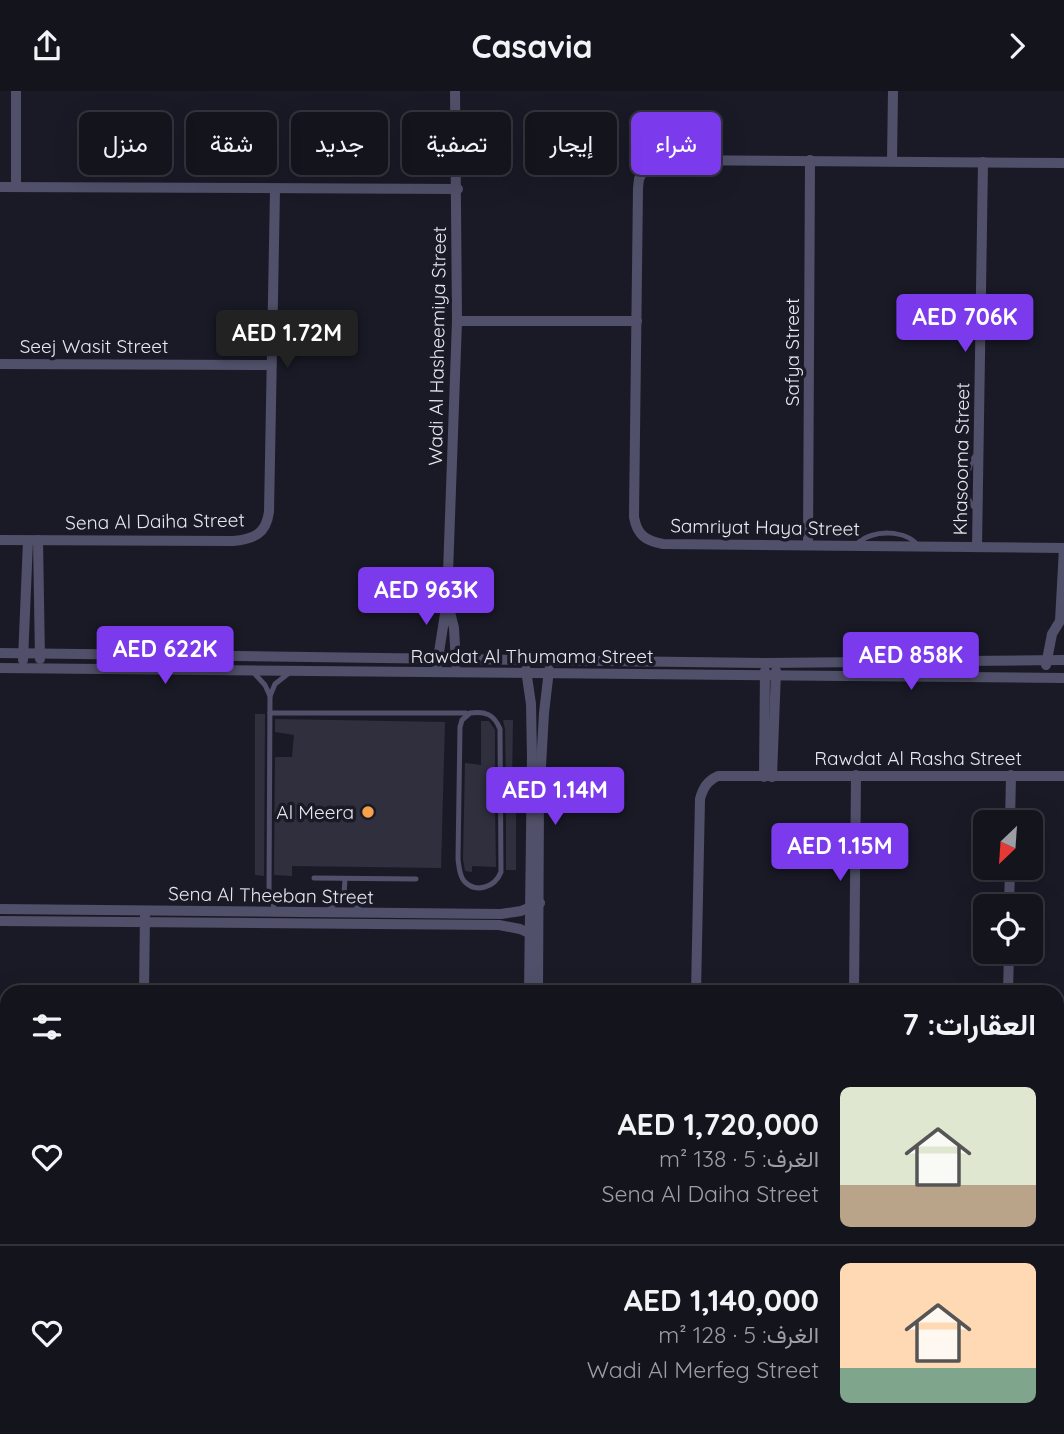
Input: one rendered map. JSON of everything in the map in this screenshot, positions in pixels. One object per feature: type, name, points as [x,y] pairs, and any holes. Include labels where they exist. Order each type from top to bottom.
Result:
[{"type":"street","points":[[16,91],[16,187]]},
{"type":"street","name":"Wadi Al Hasheemiya Street","points":[[436,672],[447,601],[457,321],[456,91]]},
{"type":"street","points":[[892,161],[893,91]]},
{"type":"street","name":"Samriyat Haya Street","points":[[1045,678],[1052,634],[1062,622],[1064,548],[663,544],[648,540],[639,533],[634,517],[638,188],[646,165],[665,160],[1064,163]]},
{"type":"street","name":"Safya Street","points":[[808,545],[810,160]]},
{"type":"street","name":"Khasooma Street","points":[[977,547],[983,162]]},
{"type":"street","points":[[0,187],[458,189]]},
{"type":"street","name":"Sena Al Daiha Street","points":[[0,540],[233,541],[258,536],[265,529],[269,512],[275,190]]},
{"type":"street","points":[[457,321],[637,321]]},
{"type":"street","name":"Seej Wasit Street","points":[[0,364],[271,365]]},
{"type":"street","points":[[23,669],[33,541]]},
{"type":"street","name":"Sena Al Daiha Street","points":[[33,541],[40,669]]},
{"type":"street","name":"Wadi Al Hasheemiya Street","points":[[447,601],[454,628],[456,672]]},
{"type":"street","name":"Rawdat Al Thumama Street","points":[[0,653],[551,661],[1064,660]]},
{"type":"street","points":[[523,660],[527,674],[535,802],[535,906],[530,985]]},
{"type":"street","points":[[535,802],[551,661]]},
{"type":"street","points":[[768,777],[771,662]]},
{"type":"street","name":"Rawdat Al Thumama Street","points":[[0,669],[1064,678]]},
{"type":"street","points":[[855,985],[856,775]]},
{"type":"street","points":[[1010,810],[1011,775]]},
{"type":"street","name":"Rawdat Al Rasha Street","points":[[696,985],[702,792],[707,782],[718,776],[1064,776]]},
{"type":"street","name":"Sena Al Theeban Street","points":[[0,921],[258,913],[501,914],[535,906]]},
{"type":"street","name":"Sena Al Theeban Street","points":[[0,909],[145,917],[499,925],[534,935]]},
{"type":"street","points":[[144,985],[145,917]]},
{"type":"street","points":[[534,935],[538,985]]},
{"type":"street","points":[[1008,985],[1009,964]]},
{"type":"lane","points":[[253,672],[262,680],[270,696]]},
{"type":"lane","points":[[281,913],[276,911],[269,893],[270,696],[275,684],[289,673]]},
{"type":"lane","points":[[270,713],[470,713],[489,714],[495,718],[500,729],[500,872],[493,884],[476,888],[464,880],[459,872],[458,859],[460,727],[461,720],[470,713]]},
{"type":"lane","points":[[501,801],[535,802]]},
{"type":"lane","points":[[314,878],[416,879]]},
{"type":"lane","points":[[325,913],[344,894],[345,879]]},
{"type":"lane","points":[[258,913],[269,893]]},
{"type":"lane","points":[[344,894],[357,909],[366,914]]},
{"type":"building","points":[[255,714],[265,714],[264,876],[255,875]]},
{"type":"building","name":"Al Meera","points":[[275,719],[445,722],[441,868],[292,866],[292,876],[274,875],[275,757],[292,757],[294,735],[275,732]]},
{"type":"building","points":[[503,720],[513,720],[512,787],[506,787]]},
{"type":"building","points":[[481,721],[489,721],[495,730],[495,786],[491,786],[491,807],[495,808],[496,867],[472,866],[472,872],[465,871],[463,859],[465,763],[481,765]]},
{"type":"building","points":[[506,808],[516,808],[516,870],[506,870]]},
{"type":"place","name":"Al Meera","points":[[368,812]]}]
